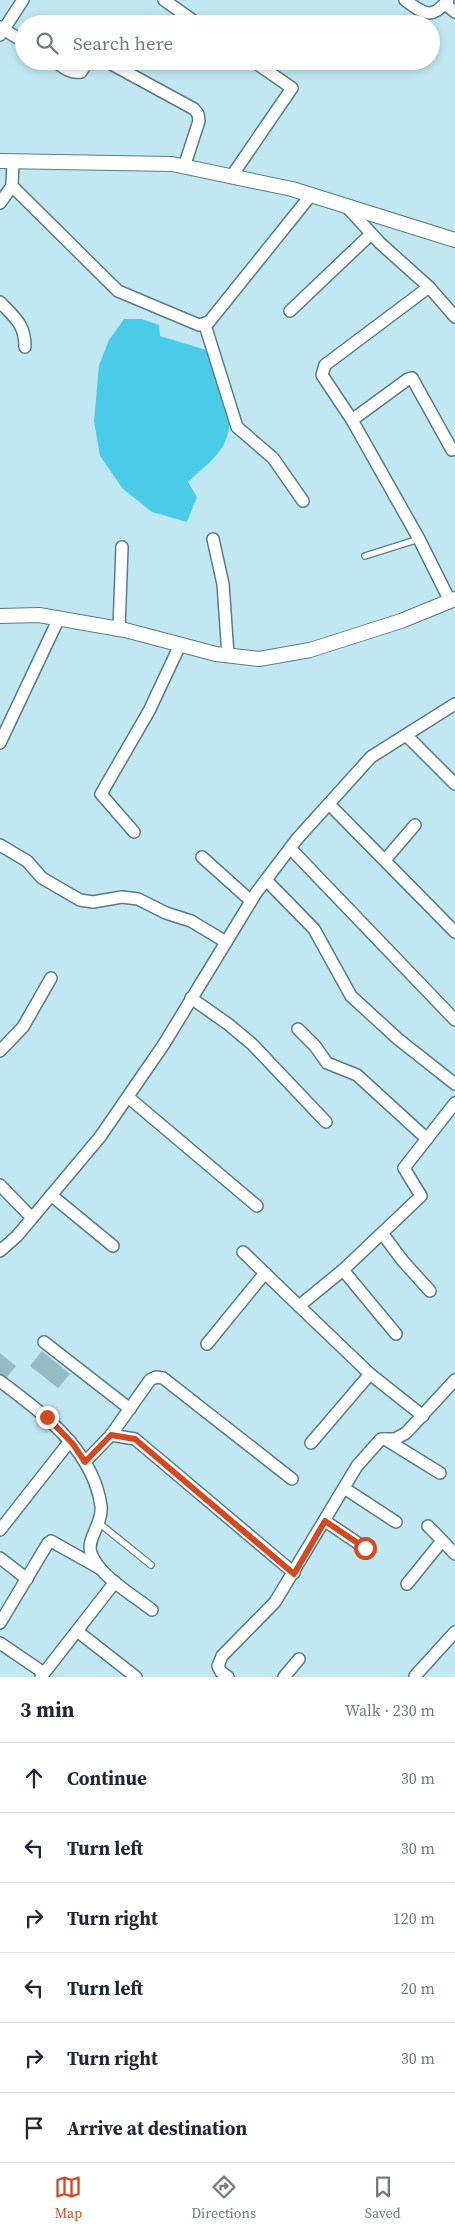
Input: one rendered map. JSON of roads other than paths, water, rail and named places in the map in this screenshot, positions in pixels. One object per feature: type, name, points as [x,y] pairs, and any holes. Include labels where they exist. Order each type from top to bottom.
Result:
[{"type":"street","points":[[164,0],[185,15]]},
{"type":"street","points":[[405,0],[425,14],[433,13],[447,2],[455,12]]},
{"type":"street","points":[[15,37],[1,30],[18,2]]},
{"type":"street","points":[[68,70],[78,73],[82,70]]},
{"type":"street","points":[[122,70],[194,109],[198,114],[200,121],[184,167]]},
{"type":"street","points":[[231,176],[292,88],[266,70]]},
{"type":"street","points":[[311,195],[209,322],[205,325],[199,325],[118,291],[12,186],[7,161],[172,164],[311,195],[455,240]]},
{"type":"street","points":[[0,203],[12,186]]},
{"type":"street","points":[[345,205],[371,234],[429,287],[455,317]]},
{"type":"street","points":[[290,311],[371,234]]},
{"type":"street","points":[[0,616],[39,614],[119,629],[228,655],[259,659],[310,650],[401,621],[452,600],[352,420],[322,375],[322,370],[325,366],[429,287]]},
{"type":"street","points":[[0,302],[19,322],[25,333],[25,347]]},
{"type":"street","points":[[205,325],[238,427],[273,458],[303,501]]},
{"type":"street","points":[[352,420],[412,378],[452,450]]},
{"type":"street","points":[[213,539],[223,584],[228,655]]},
{"type":"street","points":[[119,629],[122,547]]},
{"type":"street","points":[[0,743],[59,618]]},
{"type":"street","points":[[134,832],[102,794],[149,711],[180,645]]},
{"type":"street","points":[[0,1250],[17,1236],[100,1137],[192,998],[251,901],[290,848],[371,757],[455,704]]},
{"type":"street","points":[[406,735],[455,784]]},
{"type":"street","points":[[329,804],[455,932]]},
{"type":"street","points":[[385,860],[415,825]]},
{"type":"street","points":[[0,845],[27,861],[42,878],[80,900],[93,902],[122,897],[138,899],[166,913],[191,921],[226,942]]},
{"type":"street","points":[[290,848],[455,1020]]},
{"type":"street","points":[[202,857],[251,901]]},
{"type":"street","points":[[266,880],[314,929],[351,996],[398,1040],[455,1084]]},
{"type":"street","points":[[0,1051],[23,1027],[52,978]]},
{"type":"street","points":[[192,998],[252,1044],[326,1122]]},
{"type":"street","points":[[298,1029],[315,1046],[327,1063],[357,1075],[427,1139]]},
{"type":"street","points":[[128,1097],[257,1206]]},
{"type":"street","points":[[299,1306],[343,1270],[421,1196],[404,1168],[455,1103]]},
{"type":"street","points":[[0,1185],[32,1218]]},
{"type":"street","points":[[51,1195],[113,1246]]},
{"type":"street","points":[[382,1233],[402,1260],[430,1291]]},
{"type":"street","points":[[243,1252],[370,1374],[423,1416]]},
{"type":"street","points":[[343,1270],[396,1334]]},
{"type":"street","points":[[207,1344],[266,1273]]},
{"type":"street","points":[[44,1342],[130,1409]]},
{"type":"street","points":[[311,1443],[370,1374]]},
{"type":"street","points":[[85,1462],[111,1435],[150,1380],[156,1377],[164,1378],[292,1479]]},
{"type":"street","points":[[228,1677],[221,1672],[218,1666],[222,1656],[275,1602],[294,1574],[357,1466],[381,1439],[395,1439],[406,1433],[455,1380]]},
{"type":"street","points":[[0,1381],[47,1417],[85,1462],[101,1504],[99,1523],[90,1547],[92,1555],[102,1571]]},
{"type":"street","points":[[111,1435],[135,1439],[294,1574]]},
{"type":"street","points":[[385,1439],[440,1473]]},
{"type":"street","points":[[0,1530],[70,1442]]},
{"type":"street","points":[[344,1488],[396,1522]]},
{"type":"street","points":[[325,1521],[365,1548]]},
{"type":"street","points":[[428,1526],[455,1554]]},
{"type":"street","points":[[0,1623],[52,1541],[102,1571],[152,1610]]},
{"type":"street","points":[[407,1584],[442,1541]]},
{"type":"street","points":[[0,1558],[27,1579]]},
{"type":"street","points":[[0,1643],[42,1675],[115,1582]]},
{"type":"street","points":[[77,1631],[136,1677]]},
{"type":"street","points":[[415,1676],[455,1632]]},
{"type":"street","points":[[284,1677],[298,1659]]},
{"type":"lane","points":[[365,556],[419,539]]},
{"type":"lane","points":[[99,1523],[150,1565]]},
{"type":"water","points":[[124,319],[142,319],[159,325],[160,336],[206,350],[222,382],[228,408],[228,432],[225,442],[218,453],[188,482],[197,497],[187,522],[152,512],[123,489],[100,456],[94,421],[99,365],[109,340]]}]
